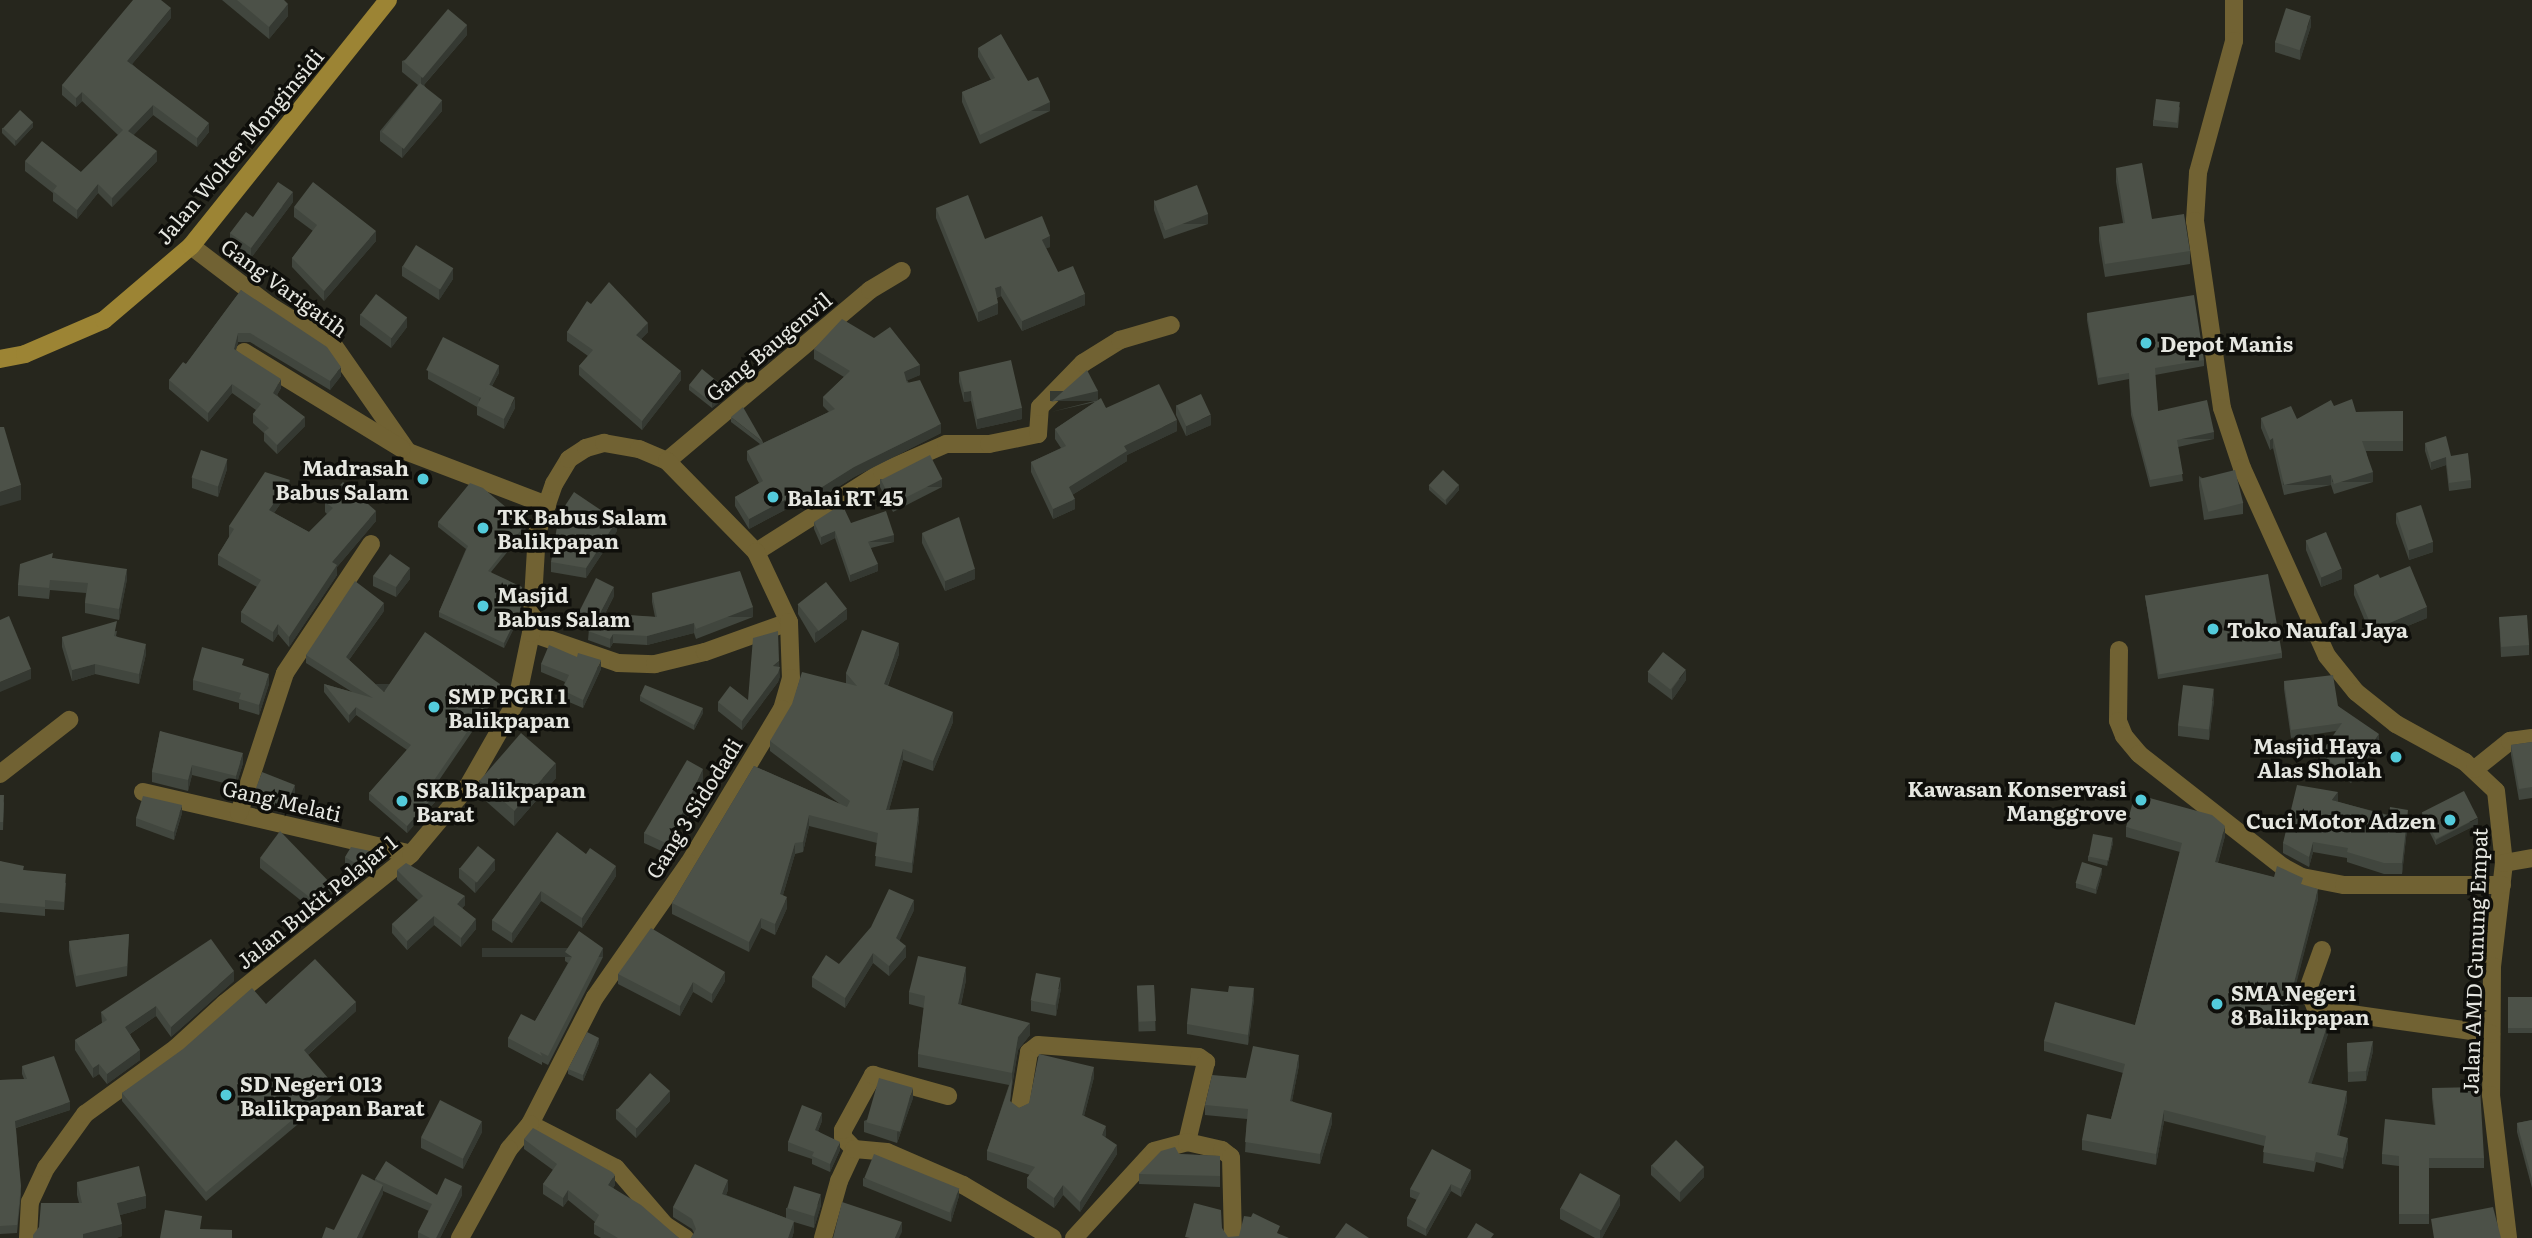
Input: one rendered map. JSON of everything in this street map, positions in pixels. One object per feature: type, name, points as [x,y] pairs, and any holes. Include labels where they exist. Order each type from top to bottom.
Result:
[{"type":"main road","name":"Jalan Wolter Monginsidi","points":[[0,359],[26,354],[104,320],[191,246],[387,0]]},
{"type":"street","name":"Jalan AMD Gunung Empat","points":[[2234,0],[2234,41],[2198,173],[2195,221],[2222,408],[2233,443],[2317,638],[2340,675],[2396,724],[2475,769],[2490,783],[2499,803],[2504,863],[2493,938],[2491,1095],[2508,1238]]},
{"type":"street","name":"Gang Varigatih","points":[[191,246],[270,306],[334,346],[408,452]]},
{"type":"street","name":"Gang Baugenvil","points":[[667,461],[870,290],[902,271]]},
{"type":"street","points":[[756,552],[882,472],[946,444],[989,444],[1038,434],[1040,407],[1083,363],[1120,340],[1171,325]]},
{"type":"street","points":[[244,352],[408,452],[547,505]]},
{"type":"street","name":"Gang 3 Sidodadi","points":[[460,1238],[509,1149],[530,1124],[595,997],[689,863],[782,709],[791,678],[789,622],[756,552],[667,461],[639,449],[604,443]]},
{"type":"street","name":"Jalan Bukit Pelajar 1","points":[[28,1238],[30,1202],[46,1168],[85,1114],[176,1048],[224,1004],[411,854],[468,786],[517,700],[531,634],[537,533],[547,505],[569,459],[586,447],[604,443]]},
{"type":"street","points":[[239,813],[285,673],[371,544]]},
{"type":"street","points":[[531,634],[618,663],[655,664],[705,652],[789,622]]},
{"type":"street","points":[[2119,650],[2118,721],[2124,736],[2139,754],[2283,867],[2302,877],[2344,885],[2502,885]]},
{"type":"street","points":[[0,774],[69,720]]},
{"type":"street","points":[[2475,769],[2510,741],[2532,738]]},
{"type":"street","name":"Gang Melati","points":[[143,792],[411,854]]},
{"type":"street","points":[[2504,863],[2532,858]]},
{"type":"street","points":[[2322,950],[2308,989],[2316,1009],[2491,1034]]},
{"type":"street","points":[[1020,1106],[1029,1052],[1038,1045],[1199,1057],[1206,1062],[1205,1070],[1187,1142]]},
{"type":"street","points":[[948,1096],[873,1075],[843,1130],[843,1137],[854,1149],[887,1152],[963,1185],[1053,1238]]},
{"type":"street","points":[[530,1124],[616,1168],[665,1225],[685,1238]]},
{"type":"street","points":[[1074,1238],[1154,1150],[1187,1142],[1222,1150],[1231,1157],[1233,1238]]},
{"type":"street","points":[[823,1238],[839,1181],[854,1149]]},
{"type":"building","points":[[133,0],[161,0],[171,8],[127,61],[209,123],[197,138],[153,105],[128,131],[157,151],[112,198],[98,184],[77,210],[53,191],[57,186],[25,161],[42,141],[81,172],[123,130],[82,92],[76,98],[62,85]]},
{"type":"building","points":[[237,0],[284,0],[288,4],[269,27]]},
{"type":"building","points":[[2286,8],[2311,16],[2300,50],[2275,42]]},
{"type":"building","points":[[448,9],[467,25],[423,78],[404,62]]},
{"type":"building","points":[[1001,34],[1028,81],[1038,77],[1050,102],[980,135],[962,92],[995,78],[978,48]]},
{"type":"building","points":[[420,83],[442,100],[404,149],[382,132]]},
{"type":"building","points":[[2156,99],[2180,102],[2177,123],[2153,120]]},
{"type":"building","points":[[20,110],[33,122],[16,141],[3,128]]},
{"type":"building","points":[[2142,163],[2152,219],[2184,214],[2190,251],[2105,264],[2099,227],[2125,223],[2116,168]]},
{"type":"building","points":[[278,182],[293,192],[251,248],[230,233],[246,212],[253,217]]},
{"type":"building","points":[[313,182],[376,231],[324,291],[292,258],[317,225],[294,207]]},
{"type":"building","points":[[1197,185],[1208,214],[1165,230],[1154,201]]},
{"type":"building","points":[[968,195],[985,239],[1042,216],[1050,236],[1042,240],[1058,272],[1073,266],[1085,294],[1022,321],[1001,286],[995,288],[998,303],[978,312],[936,208]]},
{"type":"building","points":[[416,245],[453,268],[440,290],[403,266]]},
{"type":"building","points":[[609,282],[648,323],[636,335],[681,371],[642,421],[579,366],[593,350],[567,332],[587,301],[591,304]]},
{"type":"building","points":[[241,290],[327,347],[341,367],[330,381],[250,333],[238,333],[234,349],[281,379],[273,393],[305,417],[277,445],[264,432],[269,428],[253,414],[261,404],[232,384],[208,413],[169,380],[183,362],[186,364]]},
{"type":"building","points":[[376,294],[407,317],[391,338],[360,315]]},
{"type":"building","points":[[2194,295],[2204,360],[2155,368],[2158,411],[2207,400],[2214,432],[2177,440],[2183,474],[2150,480],[2131,408],[2129,373],[2098,378],[2087,313]]},
{"type":"building","points":[[842,319],[874,338],[890,327],[920,365],[904,372],[907,383],[920,380],[941,424],[854,467],[803,499],[800,492],[749,519],[735,497],[763,481],[747,451],[835,409],[823,397],[850,371],[814,349]]},
{"type":"building","points":[[443,337],[499,366],[482,399],[426,370]]},
{"type":"building","points":[[1011,360],[1022,408],[977,419],[971,391],[964,392],[959,372]]},
{"type":"building","points":[[702,369],[728,390],[712,403],[689,385]]},
{"type":"building","points":[[1087,370],[1098,391],[1051,402]]},
{"type":"building","points":[[488,384],[515,398],[504,419],[477,405]]},
{"type":"building","points":[[1159,384],[1177,420],[1124,446],[1127,451],[1069,487],[1075,499],[1053,509],[1031,462],[1066,446],[1055,429],[1101,398],[1106,408]]},
{"type":"building","points":[[1201,394],[1211,415],[1186,426],[1177,405]]},
{"type":"building","points":[[2352,399],[2356,412],[2403,411],[2403,441],[2362,441],[2373,472],[2334,484],[2331,475],[2284,485],[2273,438],[2270,440],[2261,418],[2291,406],[2297,419],[2331,400],[2334,406]]},
{"type":"building","points":[[743,407],[763,442],[731,417]]},
{"type":"building","points":[[0,427],[4,427],[21,485],[0,492]]},
{"type":"building","points":[[2446,436],[2451,456],[2468,453],[2471,480],[2449,483],[2446,457],[2431,462],[2425,443]]},
{"type":"building","points":[[201,450],[227,459],[218,487],[192,477]]},
{"type":"building","points":[[930,455],[942,479],[893,504],[881,480]]},
{"type":"building","points":[[1443,470],[1459,485],[1445,500],[1429,485]]},
{"type":"building","points":[[2235,470],[2243,503],[2208,512],[2200,479]]},
{"type":"building","points":[[265,472],[290,480],[269,510],[309,532],[333,508],[325,502],[343,482],[376,511],[332,562],[337,565],[289,637],[278,624],[273,632],[241,612],[261,580],[218,555],[234,529],[229,526]]},
{"type":"building","points":[[470,483],[483,488],[526,524],[488,571],[522,587],[521,609],[504,643],[439,612],[468,546],[438,522]]},
{"type":"building","points":[[574,492],[617,521],[586,568],[551,562],[559,515]]},
{"type":"building","points":[[842,504],[851,523],[886,511],[894,535],[868,542],[878,564],[850,575],[835,531],[821,537],[814,522]]},
{"type":"building","points":[[2421,505],[2433,542],[2408,550],[2396,513]]},
{"type":"building","points":[[959,517],[975,569],[945,581],[922,533]]},
{"type":"building","points":[[2326,532],[2342,569],[2321,577],[2306,541]]},
{"type":"building","points":[[53,553],[52,558],[127,569],[119,609],[85,603],[88,583],[50,580],[49,588],[18,585],[20,564]]},
{"type":"building","points":[[390,554],[410,568],[396,587],[373,576]]},
{"type":"building","points":[[2410,566],[2427,607],[2373,630],[2354,585],[2378,574],[2380,578]]},
{"type":"building","points":[[740,571],[753,607],[696,629],[694,623],[647,636],[613,634],[610,639],[588,631],[592,621],[578,614],[596,578],[614,587],[600,613],[657,617],[652,593]]},
{"type":"building","name":"Toko Naufal Jaya","points":[[2268,574],[2282,653],[2159,674],[2145,596]]},
{"type":"building","points":[[355,581],[384,603],[346,657],[384,692],[425,632],[500,684],[428,789],[435,795],[407,826],[369,793],[411,745],[356,707],[349,715],[324,684],[373,698],[306,655]]},
{"type":"building","points":[[826,582],[847,609],[819,631],[798,604]]},
{"type":"building","points":[[2527,615],[2529,645],[2501,647],[2499,617]]},
{"type":"building","points":[[9,616],[31,669],[0,682],[0,620]]},
{"type":"building","points":[[117,621],[114,636],[146,644],[139,674],[95,664],[72,670],[62,637]]},
{"type":"building","points":[[862,630],[899,643],[884,684],[953,712],[933,761],[903,749],[886,810],[919,808],[912,863],[875,856],[878,833],[809,815],[803,842],[795,843],[780,894],[787,897],[775,924],[761,918],[749,942],[672,903],[754,766],[847,807],[850,801],[770,741],[792,704],[802,672],[857,686],[846,673]]},
{"type":"building","points":[[778,631],[779,661],[773,666],[780,667],[778,673],[742,721],[718,702],[730,686],[748,700],[753,638]]},
{"type":"building","points":[[549,645],[577,657],[578,653],[601,660],[583,700],[562,690],[569,675],[541,664]]},
{"type":"building","points":[[202,647],[244,659],[242,665],[269,674],[259,705],[239,699],[241,693],[193,680]]},
{"type":"building","points":[[1663,652],[1686,670],[1670,690],[1648,672]]},
{"type":"building","points":[[2333,675],[2338,706],[2379,734],[2351,775],[2320,755],[2342,723],[2291,730],[2284,681]]},
{"type":"building","points":[[645,685],[703,708],[694,725],[640,696]]},
{"type":"building","points":[[2183,685],[2214,689],[2209,729],[2178,726]]},
{"type":"building","points":[[160,731],[243,753],[236,776],[192,765],[188,780],[152,772]]},
{"type":"building","points":[[521,733],[556,763],[514,811],[480,781]]},
{"type":"building","points":[[2532,742],[2532,787],[2519,789],[2511,745]]},
{"type":"building","points":[[687,760],[703,769],[668,844],[644,833]]},
{"type":"building","points":[[262,772],[295,785],[287,804],[253,796]]},
{"type":"building","points":[[2297,785],[2338,792],[2332,800],[2389,816],[2390,807],[2408,810],[2402,863],[2384,863],[2347,852],[2348,848],[2313,842],[2309,857],[2283,843]]},
{"type":"building","name":"Cuci Motor Adzen","points":[[2464,791],[2478,818],[2436,839],[2422,812]]},
{"type":"building","name":"SMA Negeri 8 Balikpapan","points":[[2135,794],[2212,815],[2225,826],[2215,862],[2274,877],[2277,866],[2303,878],[2301,884],[2318,889],[2287,1010],[2328,1023],[2308,1083],[2347,1091],[2337,1135],[2348,1138],[2343,1158],[2316,1152],[2314,1161],[2263,1152],[2266,1136],[2164,1110],[2156,1154],[2082,1140],[2087,1114],[2111,1119],[2125,1064],[2044,1041],[2055,1002],[2135,1025],[2182,843],[2126,827]]},
{"type":"building","points":[[0,795],[4,795],[3,822],[0,822]]},
{"type":"building","points":[[143,796],[182,805],[174,832],[136,818]]},
{"type":"building","points":[[280,831],[336,889],[318,904],[260,858]]},
{"type":"building","points":[[557,832],[586,854],[590,848],[616,866],[582,918],[541,891],[512,933],[492,920]]},
{"type":"building","points":[[2093,834],[2113,838],[2108,860],[2089,857]]},
{"type":"building","points":[[478,846],[495,860],[477,882],[460,869]]},
{"type":"building","points":[[351,847],[380,853],[367,870],[345,857]]},
{"type":"building","points":[[0,861],[24,866],[23,870],[66,874],[64,902],[45,900],[45,907],[0,903]]},
{"type":"building","points":[[2082,862],[2102,868],[2096,889],[2076,883]]},
{"type":"building","points":[[406,863],[465,896],[457,904],[476,919],[461,938],[434,916],[407,941],[392,924],[423,896],[397,870]]},
{"type":"building","points":[[889,889],[914,900],[896,938],[906,946],[889,966],[873,953],[845,998],[812,977],[826,955],[839,964],[871,927]]},
{"type":"building","points":[[651,928],[725,972],[712,994],[693,982],[680,1006],[618,974]]},
{"type":"building","points":[[579,931],[603,948],[548,1056],[540,1052],[542,1056],[508,1038],[521,1014],[535,1021],[572,957],[565,952]]},
{"type":"building","points":[[129,934],[127,966],[76,976],[69,941]]},
{"type":"building","points":[[211,939],[234,971],[171,1027],[156,1006],[125,1027],[140,1050],[107,1074],[99,1064],[93,1068],[75,1040],[107,1020],[101,1012]]},
{"type":"building","points":[[918,956],[966,967],[958,1004],[1030,1023],[1018,1037],[1012,1073],[918,1054],[925,996],[909,992]]},
{"type":"building","name":"SD Negeri 013 Balikpapan Barat","points":[[315,959],[356,1002],[304,1050],[334,1085],[206,1192],[122,1093],[183,1049],[252,988],[266,1004]]},
{"type":"building","points":[[1036,973],[1061,978],[1055,1005],[1031,1000]]},
{"type":"building","points":[[1154,985],[1156,1021],[1139,1022],[1137,986]]},
{"type":"building","points":[[1229,986],[1254,988],[1248,1035],[1187,1024],[1191,988],[1228,992]]},
{"type":"building","points":[[2508,997],[2532,997],[2532,1028],[2508,1028]]},
{"type":"building","points":[[587,1032],[599,1038],[583,1075],[568,1069]]},
{"type":"building","points":[[2373,1041],[2366,1071],[2348,1072],[2347,1043]]},
{"type":"building","points":[[1253,1046],[1299,1055],[1290,1101],[1332,1113],[1320,1154],[1245,1142],[1248,1109],[1205,1105],[1212,1075],[1246,1078]]},
{"type":"building","points":[[1039,1054],[1094,1067],[1082,1115],[1106,1126],[1102,1135],[1117,1145],[1080,1202],[1063,1185],[1054,1198],[1027,1178],[1035,1167],[987,1151],[1012,1078],[1010,1101],[1019,1108],[1029,1103]]},
{"type":"building","points":[[54,1056],[70,1102],[15,1121],[21,1186],[17,1225],[0,1226],[0,1080],[27,1079],[22,1066]]},
{"type":"building","points":[[650,1073],[670,1091],[637,1128],[617,1110]]},
{"type":"building","points":[[879,1078],[913,1088],[900,1132],[866,1122]]},
{"type":"building","points":[[2480,1087],[2484,1158],[2429,1158],[2429,1214],[2399,1214],[2399,1156],[2382,1154],[2385,1119],[2436,1125],[2432,1088]]},
{"type":"building","points":[[440,1100],[482,1121],[463,1159],[421,1137]]},
{"type":"building","points":[[802,1105],[822,1113],[815,1130],[840,1142],[830,1164],[812,1156],[814,1152],[788,1142]]},
{"type":"building","points":[[2532,1120],[2532,1179],[2517,1123]]},
{"type":"building","points":[[533,1128],[612,1172],[615,1175],[608,1185],[641,1205],[679,1238],[618,1238],[594,1224],[599,1215],[568,1190],[563,1198],[543,1184],[557,1164],[524,1139]]},
{"type":"building","points":[[1676,1140],[1704,1167],[1680,1192],[1652,1165]]},
{"type":"building","points":[[1175,1147],[1179,1154],[1220,1156],[1220,1176],[1139,1174],[1161,1151]]},
{"type":"building","points":[[1432,1149],[1471,1170],[1461,1189],[1451,1184],[1426,1229],[1407,1218],[1420,1193],[1410,1189]]},
{"type":"building","points":[[874,1154],[959,1188],[950,1213],[864,1178]]},
{"type":"building","points":[[386,1161],[437,1195],[445,1178],[462,1186],[436,1238],[418,1232],[432,1204],[375,1179]]},
{"type":"building","points":[[695,1164],[728,1180],[722,1194],[794,1221],[788,1238],[691,1238],[696,1229],[692,1219],[673,1207]]},
{"type":"building","points":[[139,1166],[146,1196],[117,1203],[122,1224],[83,1234],[83,1238],[33,1238],[39,1227],[41,1203],[82,1203],[77,1182]]},
{"type":"building","points":[[1580,1173],[1620,1195],[1601,1230],[1561,1208]]},
{"type":"building","points":[[362,1174],[383,1185],[357,1238],[322,1238],[326,1227],[334,1230]]},
{"type":"building","points":[[794,1186],[821,1194],[814,1216],[787,1208]]},
{"type":"building","points":[[842,1202],[902,1222],[895,1238],[833,1238]]},
{"type":"building","points":[[1194,1203],[1221,1210],[1222,1228],[1228,1237],[1239,1236],[1244,1216],[1251,1217],[1253,1213],[1280,1226],[1277,1233],[1289,1238],[1185,1237]]},
{"type":"building","points":[[2493,1207],[2501,1238],[2434,1238],[2431,1219]]},
{"type":"building","points":[[165,1210],[202,1216],[200,1229],[232,1230],[232,1238],[160,1238]]},
{"type":"building","points":[[1346,1223],[1369,1238],[1335,1238]]},
{"type":"building","points":[[1476,1223],[1494,1234],[1491,1238],[1467,1238]]},
{"type":"place","name":"Depot Manis","points":[[2146,343]]},
{"type":"place","name":"Madrasah Babus Salam","points":[[423,479]]},
{"type":"place","name":"Balai RT 45","points":[[773,497]]},
{"type":"place","name":"TK Babus Salam Balikpapan","points":[[483,528]]},
{"type":"place","name":"Masjid Babus Salam","points":[[483,606]]},
{"type":"place","name":"Toko Naufal Jaya","points":[[2213,629]]},
{"type":"place","name":"SMP PGRI 1 Balikpapan","points":[[434,707]]},
{"type":"place","name":"Masjid Haya Alas Sholah","points":[[2396,757]]},
{"type":"place","name":"Kawasan Konservasi Manggrove","points":[[2141,800]]},
{"type":"place","name":"SKB Balikpapan Barat","points":[[402,801]]},
{"type":"place","name":"Cuci Motor Adzen","points":[[2450,820]]},
{"type":"place","name":"SMA Negeri 8 Balikpapan","points":[[2217,1004]]},
{"type":"place","name":"SD Negeri 013 Balikpapan Barat","points":[[226,1095]]}]
